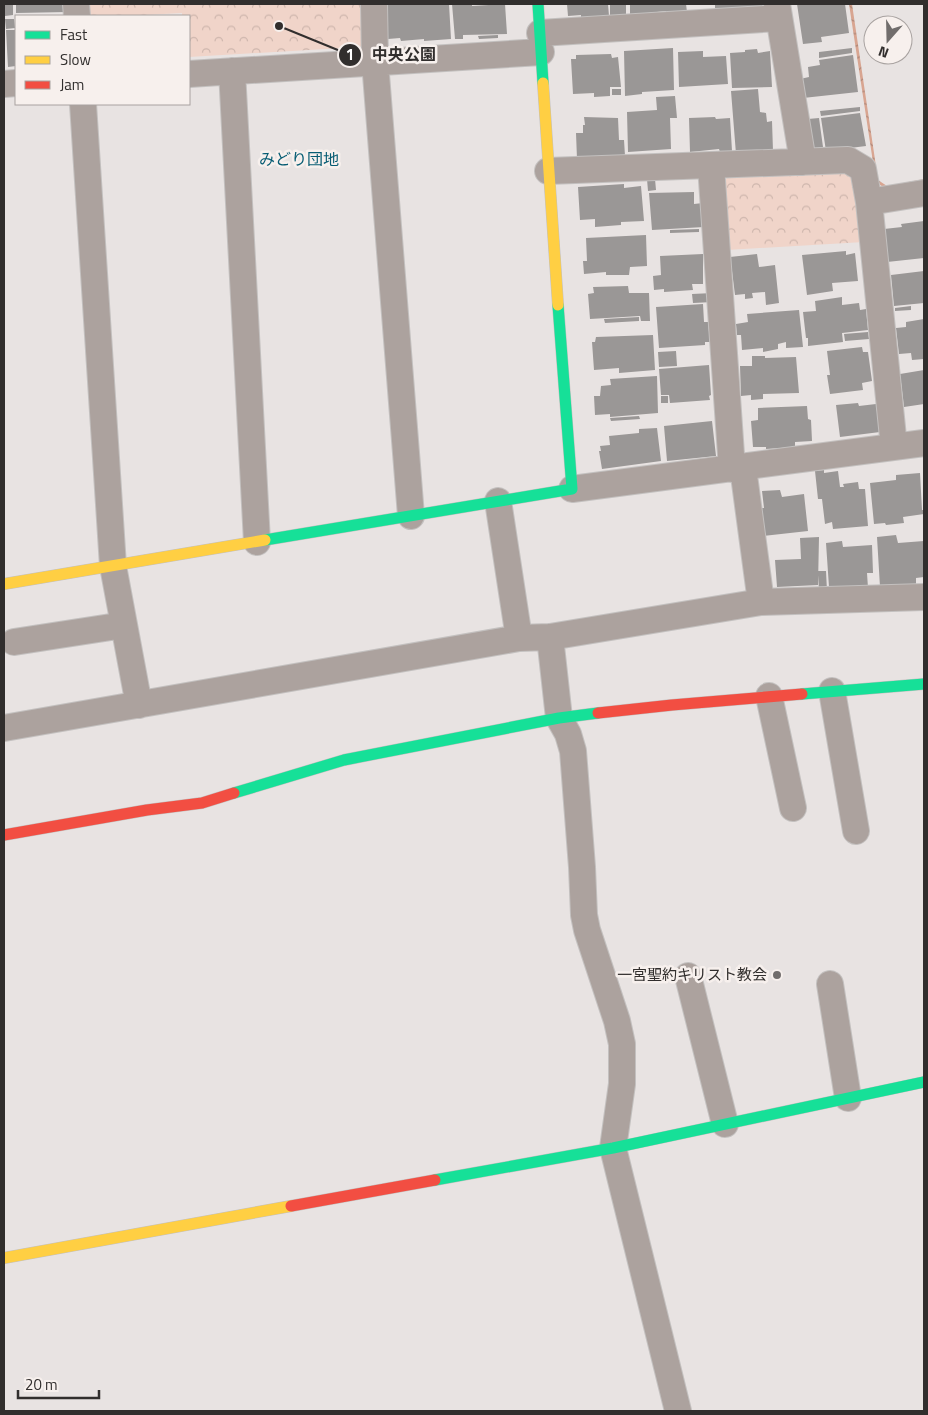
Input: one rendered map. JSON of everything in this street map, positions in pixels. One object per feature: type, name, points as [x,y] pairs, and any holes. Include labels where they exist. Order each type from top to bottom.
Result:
[{"type":"street","points":[[374,4],[376,62],[411,516]]},
{"type":"street","points":[[538,4],[548,171],[572,489]]},
{"type":"street","points":[[190,74],[376,62],[778,11],[803,162]]},
{"type":"street","points":[[232,71],[257,542]]},
{"type":"street","points":[[83,105],[112,566],[139,705]]},
{"type":"street","points":[[548,171],[848,160],[863,169],[869,202],[894,447]]},
{"type":"street","points":[[711,166],[738,468],[761,602]]},
{"type":"street","points":[[869,202],[924,193]]},
{"type":"street","points":[[4,584],[572,489],[924,443]]},
{"type":"street","points":[[498,501],[519,638]]},
{"type":"street","points":[[4,728],[519,638],[550,637],[761,602],[924,598]]},
{"type":"street","points":[[14,642],[124,625]]},
{"type":"street","points":[[550,637],[559,718],[568,734],[573,751],[582,890],[587,930],[617,1021],[622,1044],[622,1084],[613,1148],[678,1411]]},
{"type":"street","points":[[4,835],[147,810],[202,803],[344,760],[559,718],[672,705],[924,684]]},
{"type":"street","points":[[832,691],[856,831]]},
{"type":"street","points":[[769,696],[793,808]]},
{"type":"street","points":[[688,976],[725,1124]]},
{"type":"street","points":[[830,984],[848,1098]]},
{"type":"street","points":[[4,1258],[613,1148],[924,1082]]},
{"type":"green space","points":[[86,4],[368,4],[370,35],[360,47],[190,57],[190,15],[182,15],[182,13],[86,15]]},
{"type":"green space","points":[[732,173],[853,173],[864,242],[727,250],[723,182]]},
{"type":"water","points":[[849,4],[852,4],[878,180],[887,186],[924,179],[924,182],[886,189],[876,182]]},
{"type":"building","points":[[4,4],[13,4],[13,15],[5,16]]},
{"type":"building","points":[[16,4],[67,4],[67,12],[16,13]]},
{"type":"building","points":[[386,4],[449,4],[451,39],[401,41],[400,38],[388,39]]},
{"type":"building","points":[[452,4],[472,4],[472,6],[505,4],[507,34],[463,35],[463,39],[455,39]]},
{"type":"building","points":[[567,4],[608,4],[609,16],[581,18],[581,15],[568,16]]},
{"type":"building","points":[[610,4],[626,4],[626,15],[610,16]]},
{"type":"building","points":[[630,4],[686,4],[687,12],[667,14],[666,11],[630,15]]},
{"type":"building","points":[[715,4],[762,4],[763,8],[715,11]]},
{"type":"building","points":[[797,4],[845,4],[849,33],[821,37],[822,42],[803,44]]},
{"type":"building","points":[[5,19],[14,19],[15,28],[6,29]]},
{"type":"building","points":[[6,30],[15,30],[15,66],[8,67]]},
{"type":"building","points":[[498,35],[498,38],[479,39],[478,36]]},
{"type":"building","points":[[673,48],[674,90],[642,92],[642,94],[625,96],[624,51]]},
{"type":"building","points":[[852,48],[852,53],[819,58],[819,52]]},
{"type":"building","points":[[757,49],[758,53],[770,51],[772,87],[732,88],[730,53]]},
{"type":"building","points":[[703,51],[703,57],[726,56],[728,84],[679,87],[678,52]]},
{"type":"building","points":[[611,54],[612,58],[618,57],[621,87],[610,87],[610,96],[594,97],[594,93],[573,94],[571,59],[576,59],[576,55]]},
{"type":"building","points":[[853,55],[858,92],[803,98],[800,79],[809,77],[808,67],[820,65],[819,60]]},
{"type":"building","points":[[612,89],[621,89],[621,95],[612,95]]},
{"type":"building","points":[[758,89],[760,112],[766,113],[767,122],[772,121],[773,151],[736,154],[731,91]]},
{"type":"building","points":[[675,96],[677,118],[670,118],[671,149],[628,152],[627,112],[657,110],[656,97]]},
{"type":"building","points":[[860,107],[860,111],[821,116],[820,111]]},
{"type":"building","points":[[860,113],[866,146],[826,151],[821,118]]},
{"type":"building","points":[[584,117],[618,118],[619,140],[624,140],[625,156],[577,159],[576,133],[583,133]]},
{"type":"building","points":[[715,117],[716,119],[730,118],[732,151],[720,152],[719,149],[690,152],[689,118]]},
{"type":"building","points":[[819,118],[823,147],[811,149],[808,119]]},
{"type":"building","points":[[647,179],[655,179],[656,190],[648,191]]},
{"type":"building","points":[[624,184],[624,188],[641,186],[644,221],[621,222],[621,225],[595,227],[595,219],[580,220],[578,187]]},
{"type":"building","points":[[694,192],[694,204],[703,203],[704,227],[652,230],[649,193]]},
{"type":"building","points":[[924,221],[924,258],[887,262],[884,229],[902,227],[901,224]]},
{"type":"building","points":[[699,229],[699,232],[670,233],[670,230]]},
{"type":"building","points":[[646,235],[647,266],[630,267],[629,275],[606,275],[606,272],[584,274],[583,261],[587,261],[586,238]]},
{"type":"building","points":[[846,251],[846,255],[855,253],[858,281],[832,283],[833,291],[807,295],[802,255]]},
{"type":"building","points":[[703,254],[703,284],[692,284],[693,290],[664,292],[664,289],[654,290],[653,276],[661,275],[660,256]]},
{"type":"building","points":[[757,254],[759,267],[775,265],[779,303],[766,305],[765,292],[752,293],[753,298],[745,299],[745,294],[735,295],[732,271],[729,271],[730,257]]},
{"type":"building","points":[[924,271],[924,303],[894,306],[891,275]]},
{"type":"building","points":[[628,286],[629,293],[649,293],[650,321],[641,321],[640,316],[590,319],[588,294],[594,293],[593,287]]},
{"type":"building","points":[[713,293],[713,302],[693,303],[692,294]]},
{"type":"building","points":[[842,297],[842,305],[859,303],[860,310],[866,309],[868,330],[842,333],[843,342],[808,346],[803,312],[816,311],[815,301]]},
{"type":"building","points":[[703,304],[704,322],[708,322],[710,342],[705,342],[705,345],[659,348],[656,307]]},
{"type":"building","points":[[911,306],[911,310],[895,311],[895,308]]},
{"type":"building","points":[[799,310],[803,347],[786,348],[786,342],[778,344],[778,349],[763,352],[763,348],[742,350],[741,335],[737,335],[736,324],[748,322],[747,314]]},
{"type":"building","points":[[639,317],[639,321],[605,323],[604,319]]},
{"type":"building","points":[[924,319],[924,359],[912,360],[911,353],[899,354],[896,328],[906,327],[906,322]]},
{"type":"building","points":[[868,332],[869,339],[845,341],[844,334]]},
{"type":"building","points":[[653,335],[655,370],[619,373],[619,368],[594,370],[592,342],[595,342],[596,337]]},
{"type":"building","points":[[862,347],[863,352],[868,352],[872,381],[862,383],[863,390],[830,394],[827,375],[830,375],[827,351]]},
{"type":"building","points":[[676,351],[677,366],[659,367],[658,352]]},
{"type":"building","points":[[752,356],[765,356],[765,358],[796,357],[799,393],[763,394],[763,399],[751,400],[751,395],[741,396],[740,366],[752,366]]},
{"type":"building","points":[[709,365],[710,400],[670,403],[669,395],[661,395],[659,369]]},
{"type":"building","points":[[924,370],[924,404],[904,407],[900,374]]},
{"type":"building","points":[[657,376],[658,413],[610,417],[610,414],[595,415],[594,396],[600,396],[601,386],[611,385],[610,379]]},
{"type":"building","points":[[661,396],[668,396],[668,403],[661,403]]},
{"type":"building","points":[[858,403],[859,406],[876,404],[880,432],[840,437],[836,405]]},
{"type":"building","points":[[807,406],[808,419],[811,420],[812,441],[795,442],[795,447],[766,449],[766,447],[753,447],[751,421],[758,420],[758,408]]},
{"type":"building","points":[[639,416],[640,419],[611,421],[610,418]]},
{"type":"building","points":[[712,421],[716,456],[667,461],[664,426]]},
{"type":"building","points":[[657,428],[661,461],[602,469],[600,446],[610,445],[609,436],[639,433],[639,429]]},
{"type":"building","points":[[824,470],[824,473],[838,471],[840,487],[844,487],[843,484],[858,482],[859,489],[865,489],[868,526],[833,529],[832,522],[825,524],[822,499],[818,499],[815,471]]},
{"type":"building","points":[[920,473],[922,510],[924,510],[924,514],[903,517],[904,523],[874,524],[870,483],[896,480],[896,475]]},
{"type":"building","points":[[780,490],[782,497],[804,494],[808,531],[763,536],[760,508],[764,508],[762,491]]},
{"type":"building","points":[[896,535],[898,543],[924,541],[924,577],[916,578],[916,584],[880,587],[877,537]]},
{"type":"building","points":[[819,537],[818,585],[777,587],[775,560],[801,559],[800,538]]},
{"type":"building","points":[[842,541],[843,547],[872,545],[873,573],[867,573],[868,588],[829,587],[826,543]]},
{"type":"building","points":[[818,571],[826,571],[827,591],[819,592]]},
{"type":"traffic: fast","points":[[538,4],[543,83]]},
{"type":"traffic: fast","points":[[265,540],[572,489],[558,305]]},
{"type":"traffic: fast","points":[[802,694],[924,684]]},
{"type":"traffic: fast","points":[[234,793],[344,760],[559,718],[598,713]]},
{"type":"traffic: fast","points":[[435,1180],[613,1148],[924,1082]]},
{"type":"traffic: slow","points":[[543,83],[558,305]]},
{"type":"traffic: slow","points":[[4,584],[265,540]]},
{"type":"traffic: slow","points":[[4,1258],[291,1206]]},
{"type":"traffic: jam","points":[[598,713],[802,694]]},
{"type":"traffic: jam","points":[[4,835],[147,810],[202,803],[234,793]]},
{"type":"traffic: jam","points":[[291,1206],[435,1180]]},
{"type":"place","name":"中央公園","points":[[279,26]]},
{"type":"place","name":"一宮聖約キリスト教会","points":[[777,975]]},
{"type":"district","name":"みどり団地","points":[[299,159]]}]
